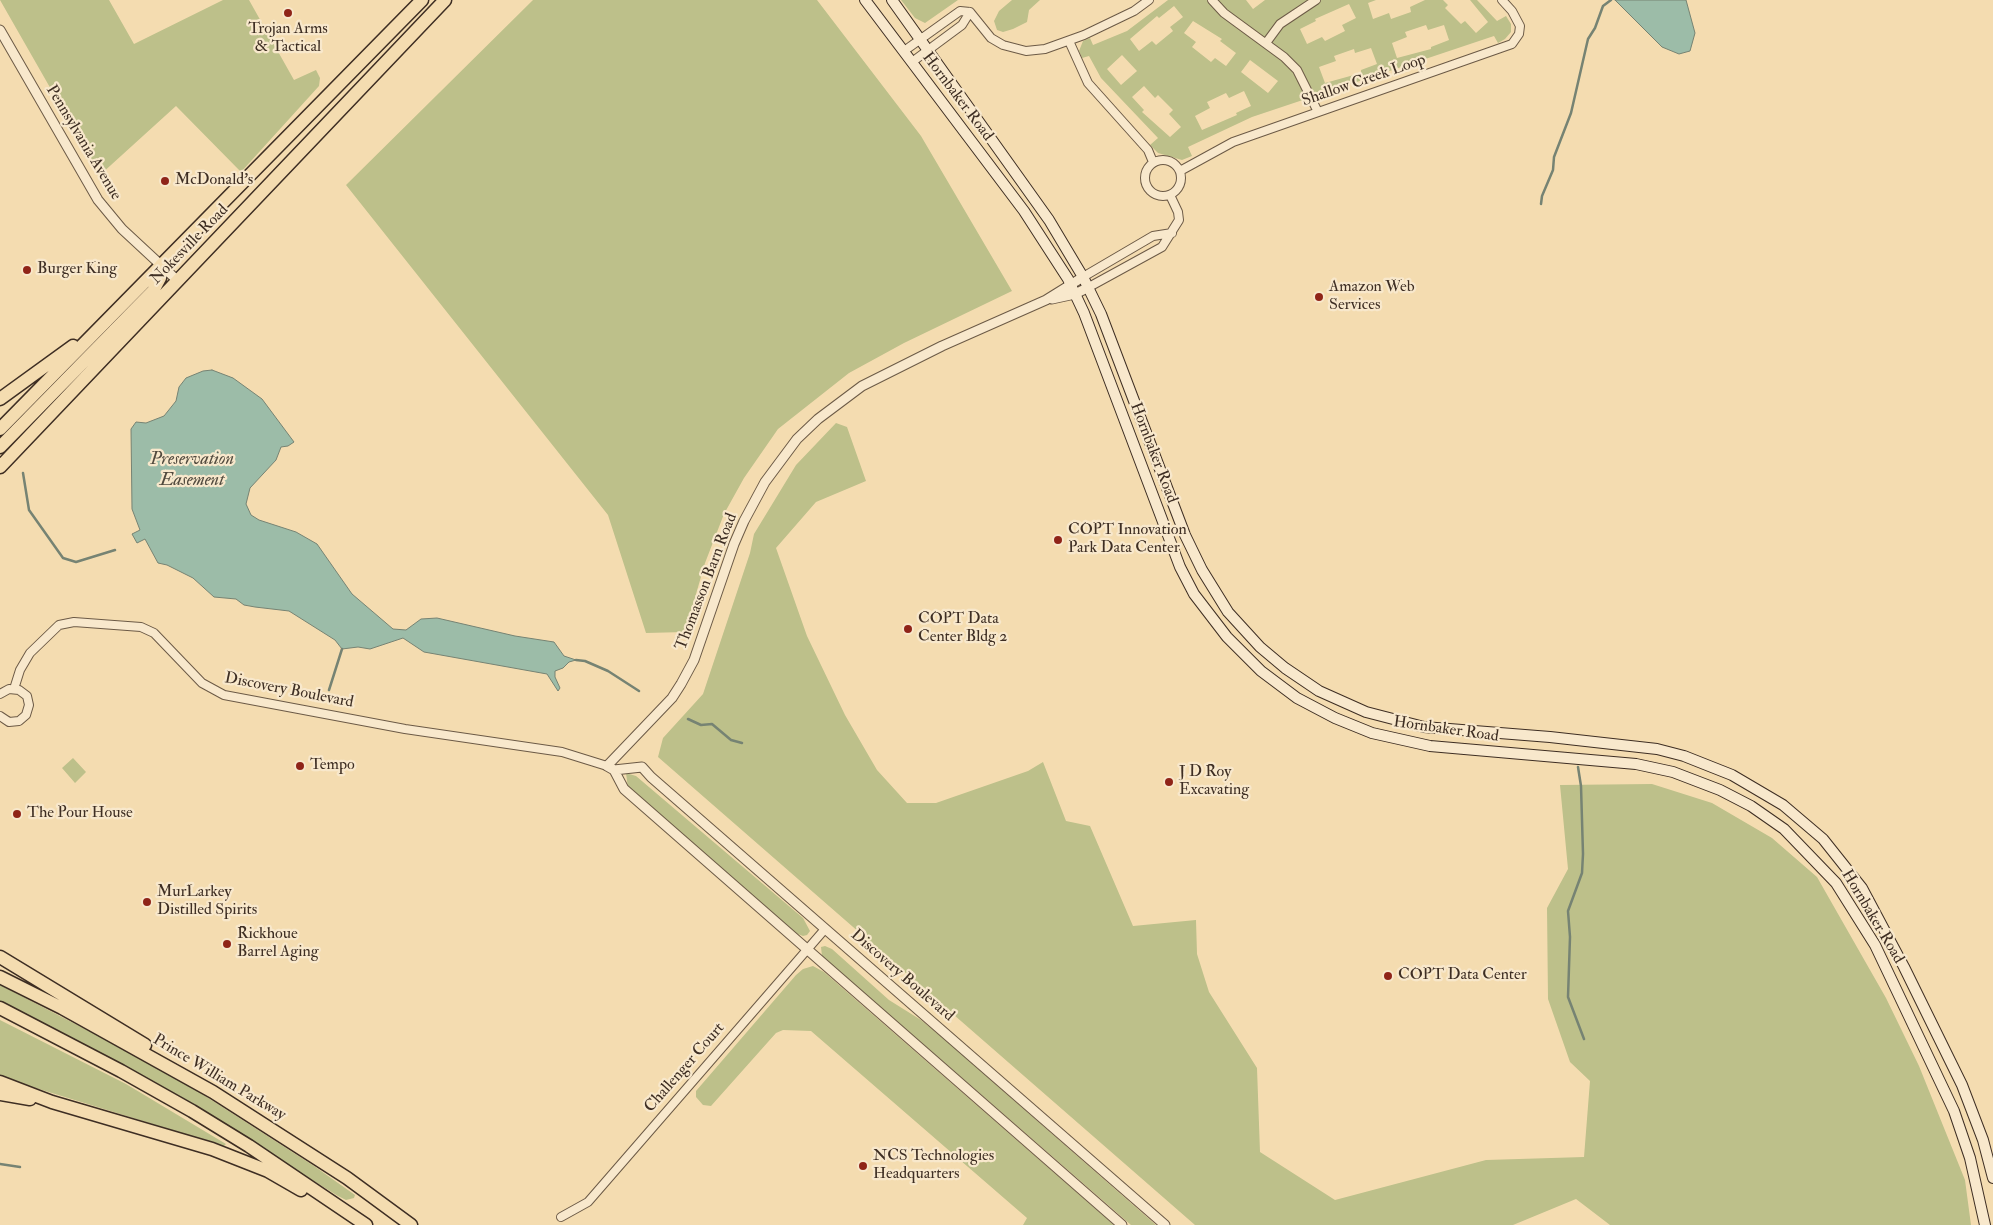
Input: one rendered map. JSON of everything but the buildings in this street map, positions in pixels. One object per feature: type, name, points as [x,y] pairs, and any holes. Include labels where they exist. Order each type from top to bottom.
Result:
[{"type":"highway","name":"Nokesville Road","points":[[0,429],[422,0]]},
{"type":"highway","name":"Nokesville Road","points":[[0,468],[444,0]]},
{"type":"highway","points":[[0,447],[153,291],[160,278],[161,265]]},
{"type":"highway","points":[[0,399],[105,322]]},
{"type":"highway","points":[[0,957],[122,1029],[213,1092]]},
{"type":"highway","name":"Prince William Parkway","points":[[0,977],[112,1035],[213,1092],[347,1178],[411,1225]]},
{"type":"highway","points":[[0,1008],[112,1066],[192,1111],[249,1146],[365,1225]]},
{"type":"highway","points":[[0,1082],[52,1102],[179,1138],[245,1160],[365,1225]]},
{"type":"highway","points":[[0,1094],[52,1102]]},
{"type":"main road","name":"Hornbaker Road","points":[[866,0],[1024,211],[1073,289],[1180,567],[1194,594],[1227,638],[1261,671],[1282,687],[1335,718],[1372,733],[1399,741],[1486,752],[1636,764],[1673,772],[1720,790],[1751,806],[1794,837],[1836,883],[1875,944],[1893,980],[1954,1111],[1970,1158],[1985,1225]]},
{"type":"main road","name":"Hornbaker Road","points":[[892,0],[929,49],[1049,220],[1083,276],[1089,287],[1185,535],[1202,570],[1228,612],[1260,647],[1285,668],[1340,702],[1366,712],[1424,727],[1657,749],[1684,756],[1732,775],[1766,793],[1812,828],[1843,862],[1862,888],[1904,967],[1962,1085],[1983,1140],[1993,1178]]},
{"type":"main road","points":[[1486,752],[1488,732]]},
{"type":"street","points":[[970,12],[991,38],[1016,50],[1045,49],[1069,41],[1134,11],[1149,0]]},
{"type":"street","points":[[1212,0],[1224,13],[1266,43],[1297,70],[1318,112]]},
{"type":"street","points":[[1266,43],[1280,24],[1316,0]]},
{"type":"street","name":"Shallow Creek Loop","points":[[1180,171],[1233,142],[1512,44],[1519,34],[1520,26],[1512,11],[1502,0]]},
{"type":"street","points":[[904,51],[957,12],[970,12]]},
{"type":"street","points":[[912,62],[962,25],[970,12]]},
{"type":"street","name":"Pennsylvania Avenue","points":[[0,30],[98,200],[122,229],[178,281]]},
{"type":"street","points":[[1069,41],[1088,83],[1148,150],[1154,162]]},
{"type":"street","points":[[1167,160],[1177,166],[1180,171],[1181,182],[1178,188],[1170,195],[1158,196],[1148,190],[1145,173],[1154,162],[1167,160]]},
{"type":"street","points":[[1089,287],[1162,247],[1178,220],[1178,212],[1170,195]]},
{"type":"street","points":[[1083,276],[1154,236],[1172,233]]},
{"type":"street","name":"Thomasson Barn Road","points":[[1073,289],[1083,276]]},
{"type":"street","name":"Thomasson Barn Road","points":[[611,768],[672,698],[681,684],[694,660],[734,544],[744,522],[765,482],[797,439],[818,419],[862,386],[933,350],[1046,300],[1073,289],[1089,287]]},
{"type":"street","name":"Discovery Boulevard","points":[[14,689],[26,659],[40,642],[59,625],[74,622],[141,627],[154,632],[207,687],[224,695],[422,732],[562,752],[611,768],[642,767],[651,777],[1165,1225]]},
{"type":"street","points":[[0,694],[14,689],[23,693],[29,701],[26,715],[14,722],[4,720],[0,716]]},
{"type":"street","points":[[611,768],[624,789],[1122,1225]]},
{"type":"street","name":"Challenger Court","points":[[561,1217],[588,1202],[825,929]]},
{"type":"green space","points":[[0,0],[109,0],[134,44],[223,0],[249,0],[294,80],[316,70],[320,78],[319,86],[241,172],[176,106],[100,175]]},
{"type":"green space","points":[[533,0],[817,0],[921,136],[1012,291],[904,343],[849,373],[778,429],[744,478],[724,514],[705,563],[685,632],[646,633],[608,515],[346,185]]},
{"type":"green space","points":[[901,0],[958,0],[925,23],[915,18]]},
{"type":"green space","points":[[1012,0],[1040,0],[1029,10],[1027,22],[1003,32],[997,30],[994,21],[999,11]]},
{"type":"green space","points":[[1168,0],[1246,0],[1253,9],[1265,0],[1376,0],[1368,3],[1373,19],[1389,13],[1391,19],[1411,12],[1410,7],[1425,0],[1443,0],[1448,5],[1445,8],[1461,24],[1465,21],[1476,33],[1488,22],[1470,0],[1477,0],[1497,21],[1506,16],[1511,24],[1511,32],[1498,43],[1494,36],[1252,117],[1188,147],[1192,156],[1182,160],[1158,153],[1150,145],[1158,138],[1101,78],[1089,56],[1082,58],[1079,51],[1083,41],[1090,38],[1093,45],[1127,31]],"holes":[[[1349,4],[1356,18],[1342,25],[1345,31],[1325,41],[1322,37],[1307,44],[1300,29],[1316,21],[1315,19]],[[1174,6],[1183,17],[1170,27],[1173,31],[1156,45],[1152,41],[1139,51],[1130,39],[1157,16],[1159,18]],[[1193,21],[1222,39],[1220,41],[1236,53],[1226,66],[1215,58],[1211,62],[1192,47],[1196,42],[1184,33]],[[1426,25],[1428,30],[1444,25],[1449,40],[1431,47],[1431,49],[1397,58],[1392,43],[1407,37],[1405,32]],[[1371,48],[1377,64],[1361,70],[1361,73],[1325,83],[1319,67],[1336,61],[1334,56],[1354,49],[1355,53]],[[1122,55],[1137,71],[1121,85],[1107,69]],[[1250,60],[1278,81],[1268,93],[1241,72]],[[1144,86],[1155,98],[1158,95],[1173,110],[1169,114],[1181,127],[1170,137],[1142,112],[1144,110],[1132,97]],[[1244,91],[1251,106],[1236,113],[1237,115],[1202,130],[1195,116],[1210,108],[1207,102],[1226,93],[1229,98]]]},
{"type":"green space","points":[[836,423],[847,427],[866,481],[816,502],[776,548],[807,636],[845,715],[877,770],[907,803],[936,803],[1028,771],[1043,762],[1066,821],[1090,826],[1133,926],[1196,920],[1197,954],[1209,992],[1257,1068],[1260,1152],[1335,1200],[1486,1160],[1584,1157],[1590,1081],[1570,1062],[1548,999],[1547,908],[1568,869],[1560,785],[1652,784],[1712,803],[1772,838],[1817,877],[1886,998],[1919,1066],[1965,1180],[1971,1225],[1610,1225],[1576,1199],[1513,1225],[1195,1225],[658,757],[663,738],[703,694],[750,553],[754,534],[796,465]]},
{"type":"green space","points":[[73,758],[86,772],[75,783],[62,768]]},
{"type":"green space","points":[[626,773],[636,776],[803,918],[810,931],[807,935],[803,936],[790,931],[628,788]]},
{"type":"green space","points":[[825,946],[832,949],[889,1000],[921,1020],[944,1039],[1156,1225],[1131,1225],[822,956],[821,947]]},
{"type":"green space","points":[[813,966],[824,972],[1114,1225],[1023,1225],[1027,1218],[811,1031],[783,1030],[776,1033],[711,1106],[703,1105],[696,1097],[696,1091],[796,975],[803,969]]},
{"type":"green space","points":[[0,985],[114,1044],[199,1092],[314,1166],[355,1195],[354,1198],[346,1200],[338,1196],[172,1093],[0,1002]]},
{"type":"green space","points":[[0,1020],[126,1084],[226,1144],[224,1146],[0,1077]]},
{"type":"water","points":[[1615,0],[1686,0],[1695,33],[1690,51],[1679,54],[1662,47]]},
{"type":"water","name":"Preservation Easement","points":[[212,370],[233,378],[262,399],[294,442],[288,446],[281,447],[276,460],[250,488],[246,504],[251,515],[259,520],[296,532],[317,544],[352,594],[393,629],[406,630],[421,619],[437,618],[515,636],[554,642],[564,656],[576,660],[555,671],[555,677],[560,688],[558,691],[547,674],[424,652],[403,638],[370,649],[358,647],[342,649],[335,640],[289,611],[244,605],[236,599],[214,597],[193,578],[167,565],[158,563],[145,539],[137,543],[132,534],[140,530],[132,509],[131,429],[136,422],[146,423],[164,416],[176,401],[179,387],[186,378],[203,371]]},
{"type":"waterway","points":[[1541,204],[1542,196],[1553,170],[1554,157],[1571,113],[1588,39],[1595,28],[1603,6],[1611,0]]},
{"type":"waterway","points":[[23,473],[29,510],[63,558],[76,562],[115,550]]},
{"type":"waterway","points":[[329,690],[342,649]]},
{"type":"waterway","points":[[576,660],[585,661],[608,671],[639,691]]},
{"type":"waterway","points":[[688,719],[701,725],[712,724],[731,740],[742,743]]},
{"type":"waterway","points":[[1578,767],[1581,786],[1583,854],[1582,873],[1568,911],[1570,937],[1568,997],[1584,1039]]},
{"type":"waterway","points":[[0,1164],[20,1167]]},
{"type":"place","name":"Trojan Arms & Tactical","points":[[288,13]]},
{"type":"place","name":"McDonald's","points":[[165,181]]},
{"type":"place","name":"Burger King","points":[[27,270]]},
{"type":"place","name":"Amazon Web Services","points":[[1319,297]]},
{"type":"place","name":"COPT Innovation Park Data Center","points":[[1058,540]]},
{"type":"place","name":"COPT Data Center Bldg 2","points":[[908,629]]},
{"type":"place","name":"Tempo","points":[[300,766]]},
{"type":"place","name":"J D Roy Excavating","points":[[1169,782]]},
{"type":"place","name":"The Pour House","points":[[17,814]]},
{"type":"place","name":"MurLarkey Distilled Spirits","points":[[147,902]]},
{"type":"place","name":"Rickhoue Barrel Aging","points":[[227,944]]},
{"type":"place","name":"COPT Data Center","points":[[1388,976]]},
{"type":"place","name":"NCS Technologies Headquarters","points":[[863,1166]]}]
